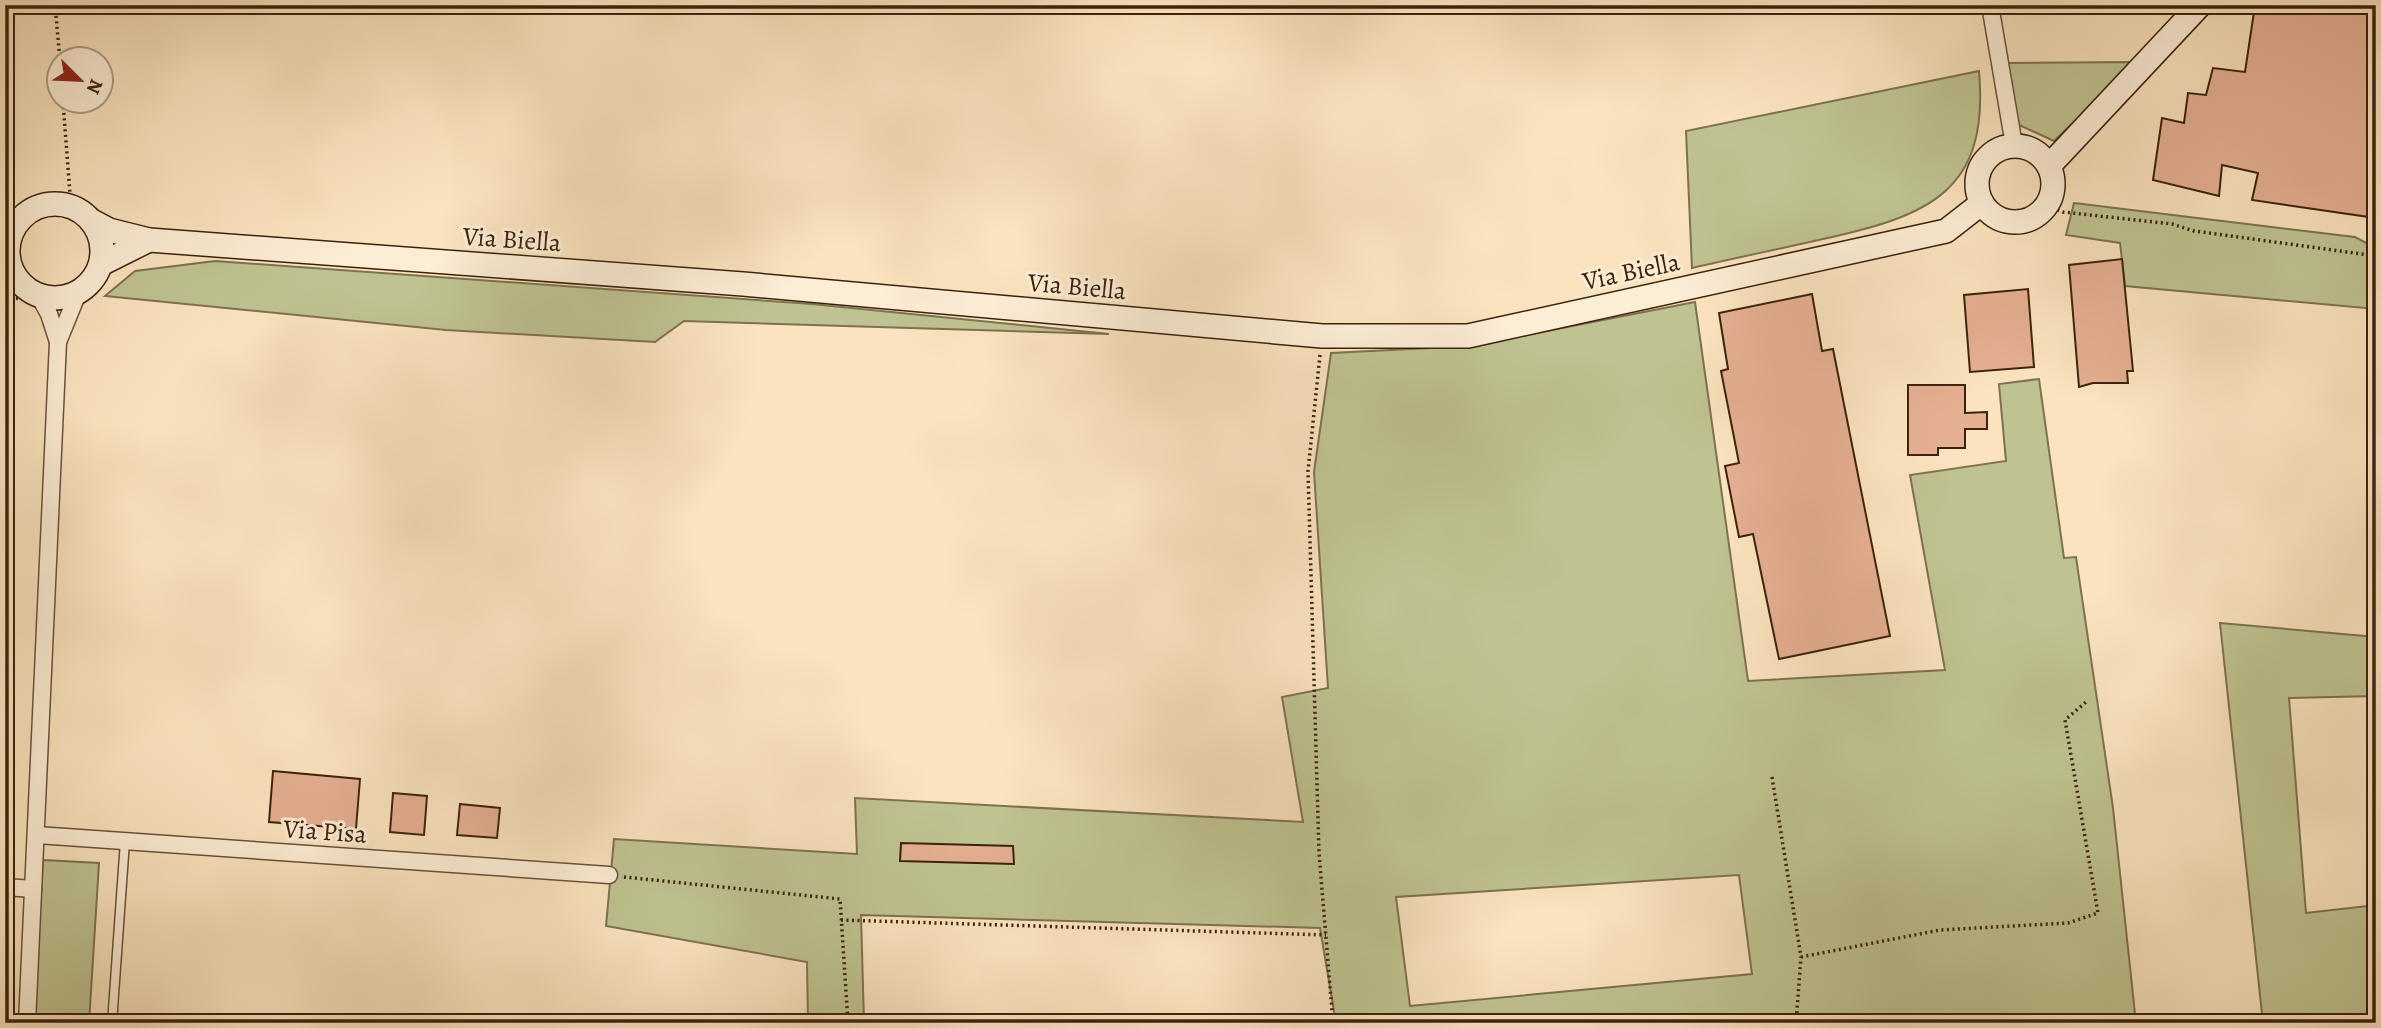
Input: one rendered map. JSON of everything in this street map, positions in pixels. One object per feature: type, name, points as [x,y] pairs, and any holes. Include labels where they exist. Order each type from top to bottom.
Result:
[{"type":"street","points":[[1990,5],[2014,145]]},
{"type":"street","points":[[2049,166],[2200,5]]},
{"type":"street","points":[[2014,145],[2035,150],[2049,166],[2053,186],[2047,206],[2026,220],[2013,222],[1990,213],[1982,203],[1977,191],[1981,165],[1990,155],[2014,145]]},
{"type":"street","name":"Via Biella","points":[[92,221],[109,230],[149,240],[743,284],[1322,336],[1468,335],[1945,231],[1982,203]]},
{"type":"street","points":[[58,342],[49,314],[23,290],[10,263],[8,238],[18,223],[35,209],[56,204],[71,207],[92,221],[100,234],[101,264]]},
{"type":"street","points":[[23,290],[66,298],[88,285],[101,264],[149,240]]},
{"type":"street","points":[[27,1023],[58,342],[78,293]]},
{"type":"street","name":"Via Pisa","points":[[37,835],[609,875]]},
{"type":"street","points":[[5,887],[33,890]]},
{"type":"lane","points":[[112,1023],[125,841]]},
{"type":"path","points":[[55,5],[59,46]]},
{"type":"path","points":[[64,116],[71,207]]},
{"type":"path","points":[[2047,206],[2063,212],[2172,224],[2194,231],[2376,256]]},
{"type":"path","points":[[1322,336],[1308,471],[1320,853],[1333,1023]]},
{"type":"path","points":[[1801,957],[1940,930],[2068,923],[2098,914],[2065,720],[2086,702]]},
{"type":"path","points":[[1772,776],[1801,957],[1796,1023]]},
{"type":"path","points":[[609,875],[840,899],[848,1023]]},
{"type":"path","points":[[841,920],[1326,935]]},
{"type":"green space","points":[[2137,62],[2054,141],[2017,124],[2005,63]]},
{"type":"green space","points":[[1979,71],[1980,112],[1974,145],[1962,172],[1944,192],[1921,208],[1860,230],[1692,268],[1686,131]]},
{"type":"green space","points":[[2074,203],[2355,237],[2376,248],[2376,309],[2125,286],[2120,243],[2066,235]]},
{"type":"green space","points":[[215,261],[812,304],[1109,334],[684,321],[655,342],[446,330],[105,296],[135,271]]},
{"type":"green space","points":[[1695,302],[1748,681],[1945,670],[1910,475],[2006,461],[1999,384],[2039,379],[2064,558],[2076,557],[2113,808],[2136,1023],[1336,1023],[1320,928],[861,915],[864,1022],[885,1018],[900,1023],[808,1023],[807,962],[606,926],[614,839],[857,854],[855,798],[1303,822],[1282,697],[1328,688],[1314,472],[1331,353],[1471,346]],"holes":[[[1739,875],[1752,974],[1410,1006],[1396,897]]]},
{"type":"green space","points":[[2220,623],[2376,637],[2376,696],[2289,698],[2306,913],[2376,905],[2376,1023],[2263,1023]]},
{"type":"green space","points":[[43,860],[99,863],[89,1023],[33,1023]]},
{"type":"building","points":[[2255,5],[2376,5],[2376,218],[2252,200],[2258,173],[2222,165],[2219,196],[2153,180],[2162,118],[2184,123],[2188,93],[2206,95],[2213,68],[2245,72]]},
{"type":"building","points":[[2122,259],[2133,371],[2127,371],[2128,383],[2093,383],[2079,387],[2069,265]]},
{"type":"building","points":[[2028,289],[2034,367],[1970,372],[1964,295]]},
{"type":"building","points":[[1812,294],[1822,351],[1833,349],[1890,636],[1779,659],[1753,534],[1739,537],[1725,466],[1739,463],[1721,371],[1728,369],[1719,313]]},
{"type":"building","points":[[1908,385],[1965,385],[1965,413],[1987,412],[1987,429],[1965,429],[1965,448],[1938,448],[1938,455],[1908,455]]},
{"type":"building","points":[[273,771],[360,779],[356,829],[269,822]]},
{"type":"building","points":[[393,793],[427,796],[424,835],[390,832]]},
{"type":"building","points":[[460,804],[500,808],[497,838],[457,835]]},
{"type":"building","points":[[901,843],[1013,846],[1014,864],[900,861]]}]
